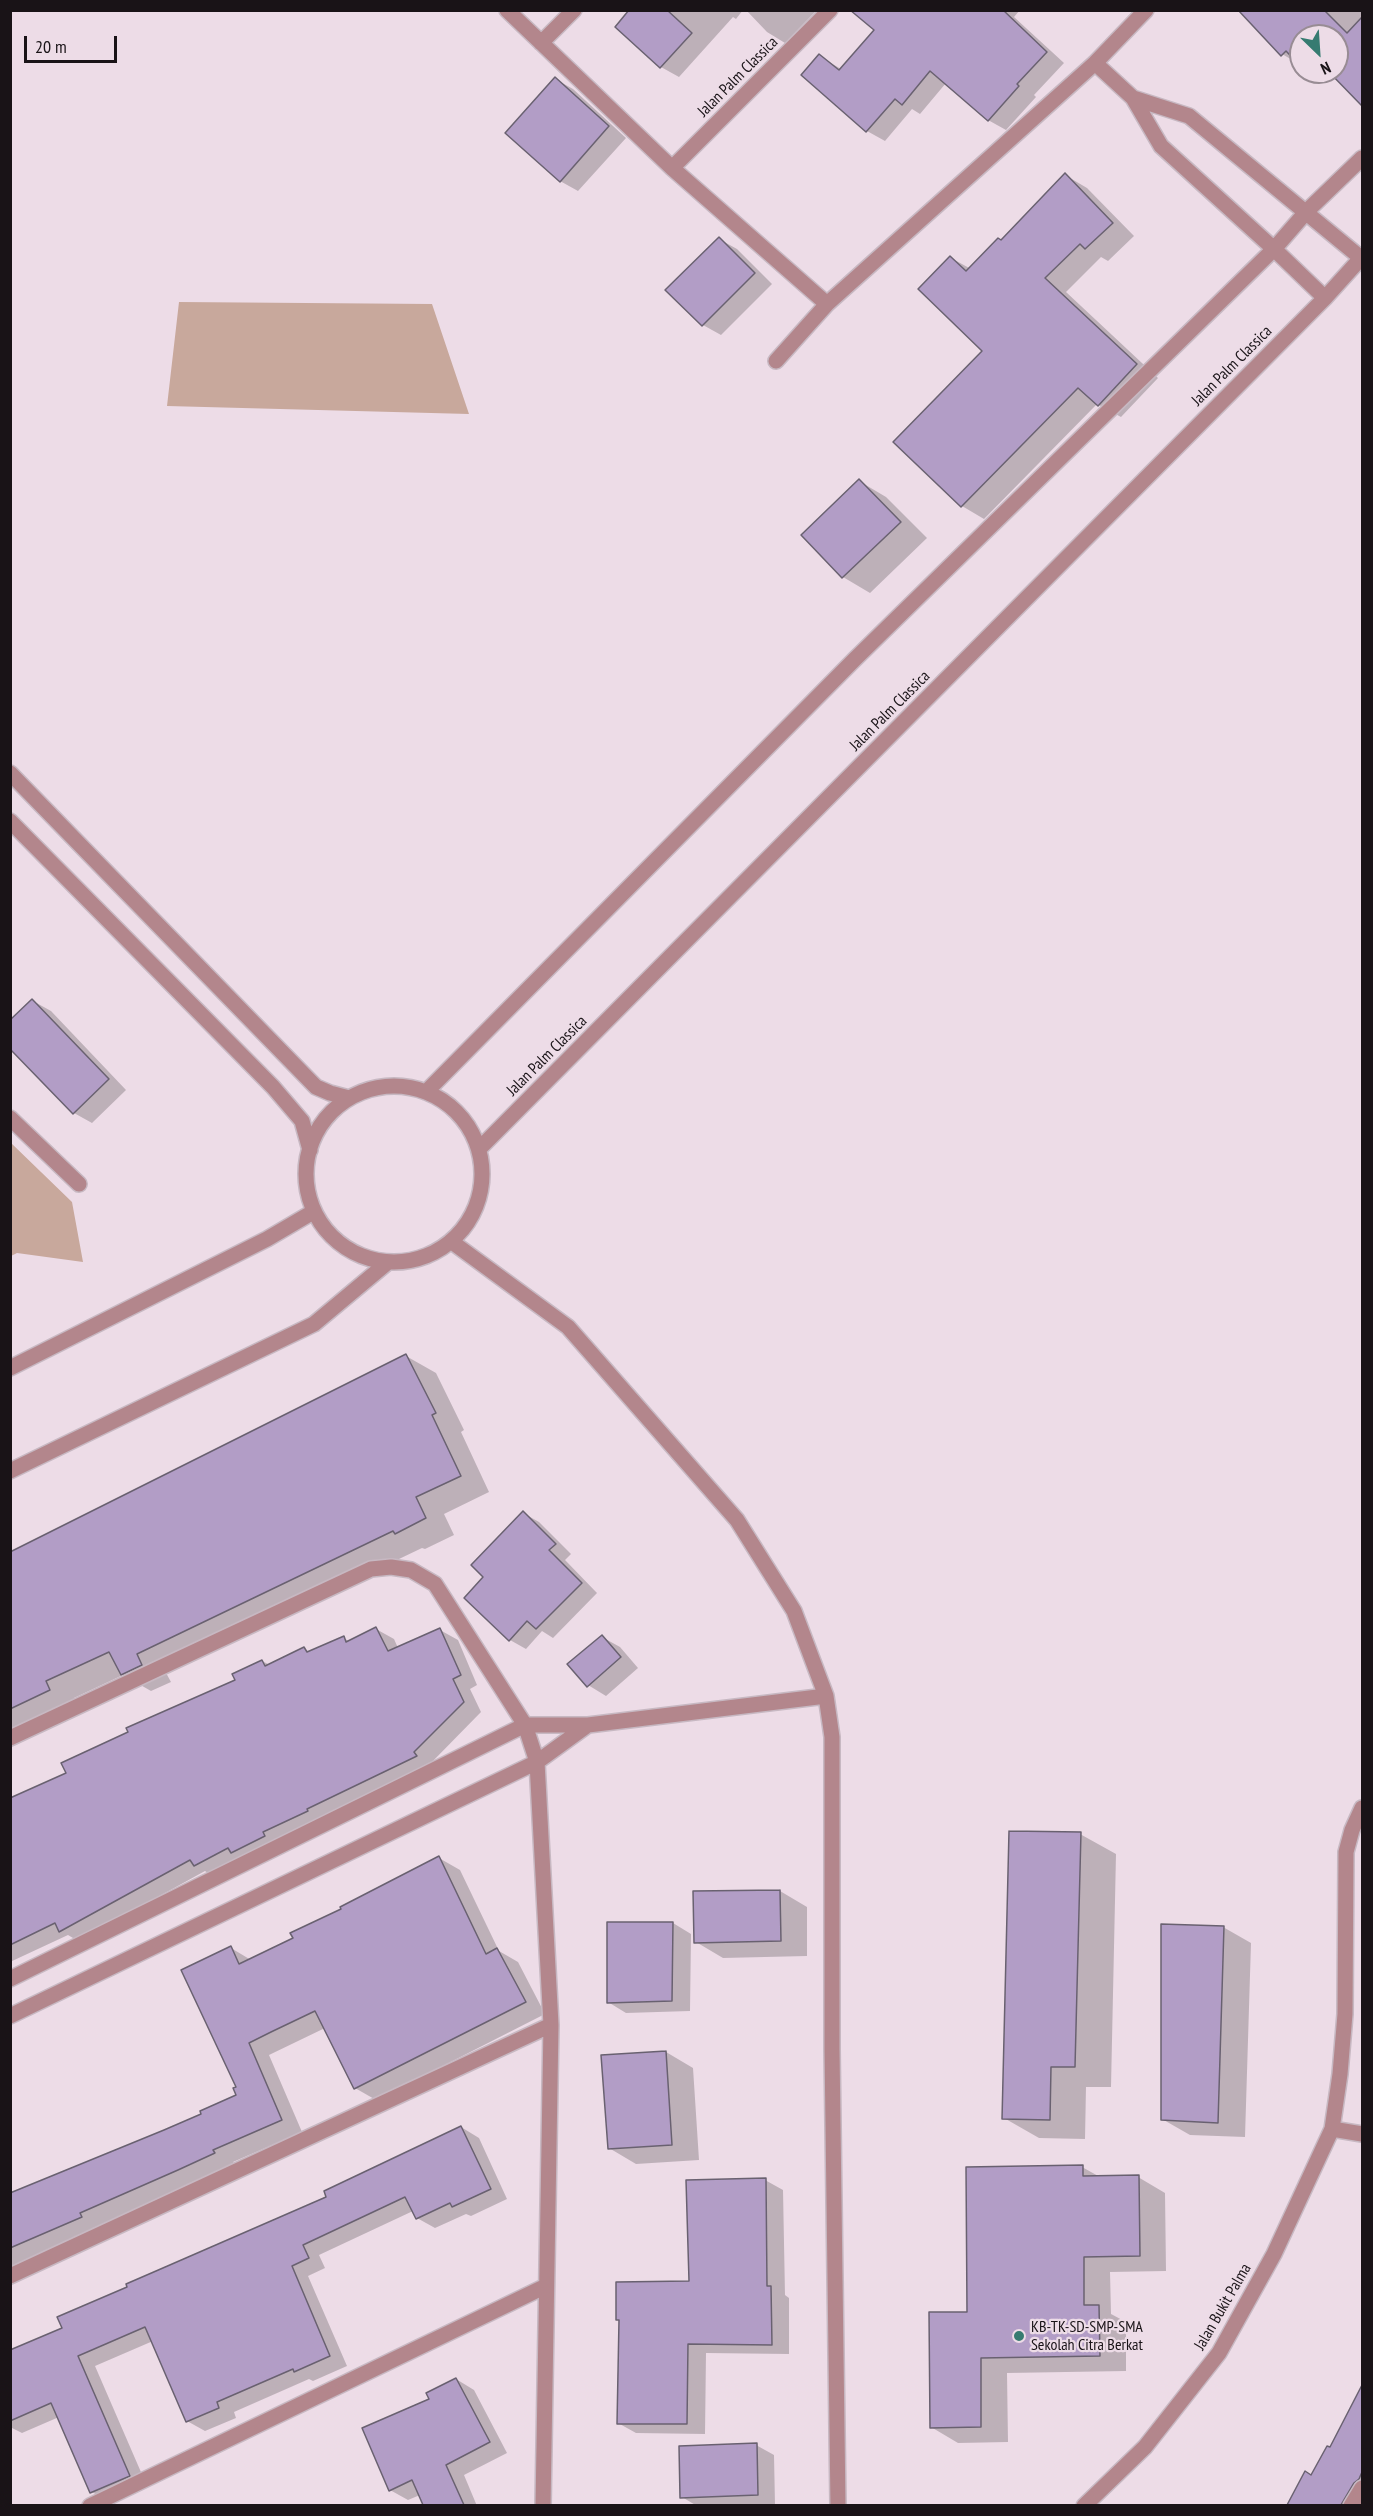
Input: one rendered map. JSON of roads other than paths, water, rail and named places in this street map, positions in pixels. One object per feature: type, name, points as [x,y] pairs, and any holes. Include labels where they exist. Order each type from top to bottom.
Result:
[{"type":"street","points":[[507,10],[672,168],[826,304]]},
{"type":"street","points":[[541,43],[574,10]]},
{"type":"street","name":"Jalan Palm Classica","points":[[672,168],[830,10]]},
{"type":"street","points":[[776,361],[826,304],[1095,63],[1146,10]]},
{"type":"street","name":"Jalan Palm Classica","points":[[1095,63],[1133,98],[1161,146],[1325,298]]},
{"type":"street","name":"Jalan Palm Classica","points":[[479,1149],[1325,298],[1362,257],[1189,116],[1133,98]]},
{"type":"street","points":[[426,1092],[855,659],[1274,249],[1307,211],[1362,158]]},
{"type":"street","points":[[10,773],[316,1087],[340,1097],[349,1098]]},
{"type":"street","points":[[10,821],[273,1087],[302,1121],[310,1150]]},
{"type":"street","points":[[400,1086],[426,1092],[450,1106],[468,1125],[479,1149],[483,1183],[474,1215],[452,1242],[422,1259],[387,1263],[343,1248],[313,1212],[306,1187],[306,1161],[314,1136],[329,1115],[349,1098],[374,1089],[400,1086]]},
{"type":"street","points":[[10,1118],[79,1185]]},
{"type":"street","points":[[10,1368],[267,1239],[313,1212]]},
{"type":"street","points":[[452,1242],[568,1327],[737,1520],[794,1611],[826,1696],[832,1737],[832,2049],[838,2505]]},
{"type":"street","points":[[10,1472],[314,1324],[387,1263]]},
{"type":"street","points":[[10,1738],[371,1569],[391,1567],[411,1570],[435,1584],[525,1725],[537,1762],[551,2025],[543,2505]]},
{"type":"street","points":[[10,1979],[525,1725],[588,1725],[826,1696]]},
{"type":"street","points":[[10,2016],[537,1762],[588,1725]]},
{"type":"street","name":"Jalan Bukit Palma","points":[[1084,2505],[1145,2447],[1219,2353],[1274,2254],[1332,2129],[1345,2014],[1346,1852],[1352,1830],[1362,1808]]},
{"type":"street","points":[[10,2276],[551,2025]]},
{"type":"street","points":[[1332,2129],[1362,2134]]},
{"type":"street","points":[[90,2505],[546,2286]]},
{"type":"street","points":[[1351,2505],[1362,2488]]},
{"type":"place","name":"KB-TK-SD-SMP-SMA Sekolah Citra Berkat","points":[[1019,2336]]}]
